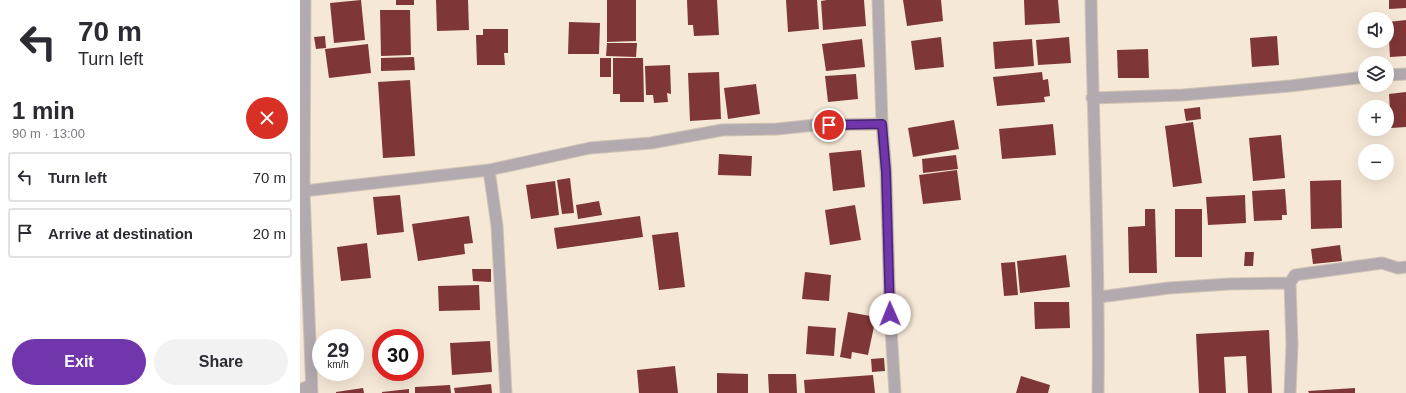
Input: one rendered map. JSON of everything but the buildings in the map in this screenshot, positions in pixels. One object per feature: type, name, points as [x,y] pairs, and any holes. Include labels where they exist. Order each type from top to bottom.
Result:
[{"type":"street","points":[[300,390],[311,389],[304,190],[305,0]]},
{"type":"street","points":[[878,0],[882,124],[886,172],[890,314],[895,393]]},
{"type":"street","points":[[1091,0],[1092,98],[1099,297],[1098,393]]},
{"type":"street","points":[[1394,75],[1406,74]]},
{"type":"street","points":[[1092,98],[1183,95],[1290,86],[1358,78]]},
{"type":"street","points":[[304,190],[488,170],[590,148],[651,143],[722,130],[777,129],[816,125],[882,124]]},
{"type":"street","points":[[488,170],[497,226],[506,393]]},
{"type":"street","points":[[1290,393],[1292,345],[1290,283],[1295,275],[1382,263],[1398,268],[1406,266]]},
{"type":"street","points":[[1099,297],[1169,288],[1229,284],[1290,283]]},
{"type":"route","points":[[829,125],[882,124],[886,172],[890,265],[890,314]]}]
